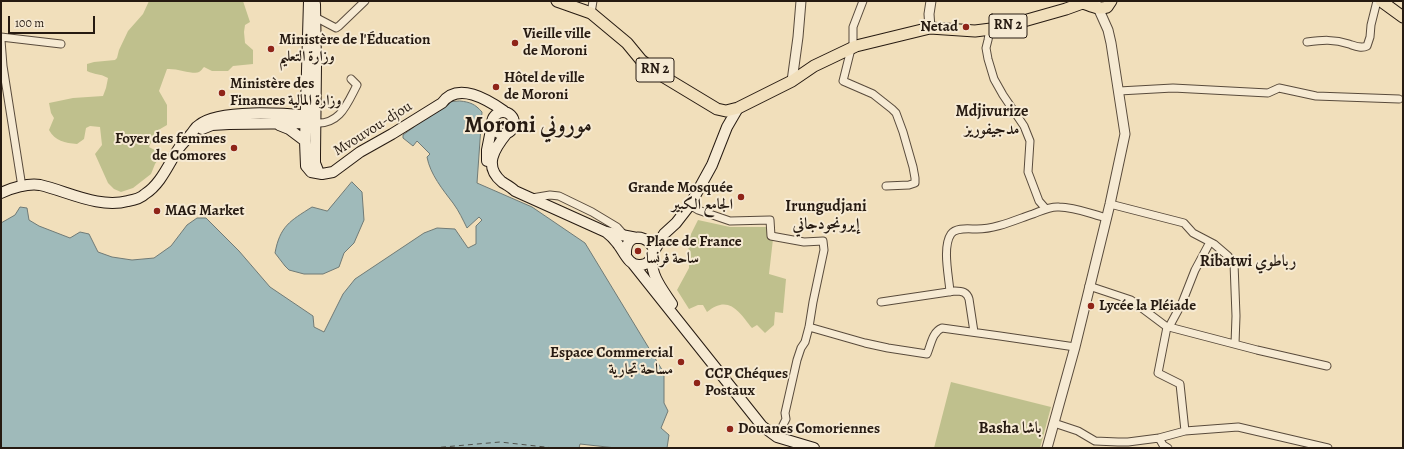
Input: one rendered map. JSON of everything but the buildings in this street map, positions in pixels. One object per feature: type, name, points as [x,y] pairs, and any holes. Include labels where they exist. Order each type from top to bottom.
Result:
[{"type":"main road","points":[[309,1],[312,16]]},
{"type":"main road","points":[[315,1],[312,16],[308,70],[310,119],[305,141],[306,166],[311,172],[319,173]]},
{"type":"main road","name":"RN 2","points":[[557,1],[591,13],[627,43],[641,60],[659,74],[717,109],[729,111],[792,81],[814,66],[852,48],[930,28],[975,30],[990,29],[1012,25],[1066,5],[1086,2],[1103,4]]},
{"type":"main road","points":[[1381,1],[1403,17]]},
{"type":"main road","name":"Mvouvou-djou","points":[[442,103],[445,98],[452,95],[470,94],[486,99],[504,112]]},
{"type":"main road","name":"Mvouvou-djou","points":[[310,119],[315,163],[319,173],[326,174],[333,172],[360,152],[442,103],[462,97],[479,102],[488,109],[492,123]]},
{"type":"main road","points":[[634,264],[638,266],[646,264],[653,255],[664,234],[676,223],[690,205],[712,165],[727,127],[738,108]]},
{"type":"main road","points":[[722,110],[727,127]]},
{"type":"main road","points":[[515,191],[508,191],[498,186],[488,167],[487,158],[492,123],[498,113],[504,112],[511,115],[514,121],[512,128],[493,154],[492,166],[499,178],[515,191],[606,232],[641,238],[652,245],[652,265],[655,275],[675,308],[679,321]]},
{"type":"main road","points":[[1,193],[22,187],[38,185],[82,198],[120,203],[143,196],[157,184],[179,149],[191,134],[198,126],[213,118],[240,114],[266,113],[310,119]]},
{"type":"main road","points":[[191,134],[212,126],[310,119]]},
{"type":"main road","points":[[267,123],[283,126],[297,134],[305,141]]},
{"type":"main road","points":[[492,123],[497,133],[507,133]]},
{"type":"main road","points":[[606,232],[616,241],[630,262],[634,264],[762,426],[777,437],[814,448]]},
{"type":"main road","points":[[626,254],[626,246],[632,239],[664,234]]},
{"type":"street","points":[[312,16],[336,28],[365,1]]},
{"type":"street","points":[[591,13],[593,1]]},
{"type":"street","points":[[792,81],[801,1]]},
{"type":"street","points":[[863,1],[854,27],[852,48],[843,82],[873,94],[896,113],[902,128],[915,178],[914,183],[908,186],[886,186]]},
{"type":"street","points":[[930,28],[929,14],[931,1]]},
{"type":"street","points":[[1307,42],[1338,40],[1361,48],[1367,46],[1370,37],[1372,16],[1377,1]]},
{"type":"street","points":[[1047,448],[1075,347],[1110,204],[1125,134],[1111,43],[1103,4]]},
{"type":"street","points":[[990,29],[986,48],[992,72],[1002,95],[1024,126],[1030,141],[1028,172],[1039,201],[1046,208]]},
{"type":"street","points":[[1,37],[61,44]]},
{"type":"street","points":[[1,40],[3,66],[22,187]]},
{"type":"street","points":[[310,119],[330,122],[338,116],[347,104],[357,85],[351,79]]},
{"type":"street","points":[[1119,91],[1173,88],[1268,92],[1279,88],[1316,96],[1399,99]]},
{"type":"street","points":[[532,198],[550,195],[559,196],[592,212],[616,227],[625,236]]},
{"type":"street","points":[[1110,204],[1184,223],[1193,233],[1214,244],[1234,263],[1236,316],[1235,344]]},
{"type":"street","points":[[690,205],[698,210],[730,221],[770,220],[771,236],[804,242],[823,241],[824,250],[809,327],[805,342],[800,348],[785,413],[786,419],[777,437]]},
{"type":"street","points":[[950,292],[947,249],[950,237],[954,232],[961,229],[983,229],[996,226],[1046,208],[1058,206],[1071,208],[1106,218]]},
{"type":"street","points":[[1185,431],[1180,384],[1158,373],[1168,327],[1182,303],[1195,270],[1210,242]]},
{"type":"street","points":[[1089,286],[1131,300],[1168,327],[1327,366]]},
{"type":"street","points":[[881,302],[950,292],[964,292],[968,296],[974,332]]},
{"type":"street","points":[[809,327],[872,345],[927,354],[935,333],[942,328],[1075,347]]},
{"type":"street","points":[[1054,423],[1095,440],[1118,442],[1159,438],[1185,431],[1238,427],[1328,448]]},
{"type":"street","points":[[1159,438],[1163,445],[1168,448]]},
{"type":"green space","points":[[149,1],[243,1],[250,22],[245,25],[245,43],[253,50],[253,64],[233,66],[228,71],[212,71],[204,67],[197,73],[167,69],[159,91],[167,105],[167,125],[155,132],[149,147],[162,154],[155,164],[151,174],[133,188],[121,192],[114,189],[108,183],[95,154],[102,145],[100,127],[90,126],[86,128],[84,139],[77,144],[61,141],[54,137],[49,130],[54,118],[51,113],[49,103],[73,98],[103,96],[108,78],[87,71],[87,64],[115,60],[117,58],[128,31],[143,14]]},
{"type":"green space","points":[[698,220],[730,227],[767,227],[767,238],[773,239],[769,274],[786,279],[783,313],[775,312],[774,325],[765,333],[757,325],[752,328],[738,311],[727,305],[715,307],[707,312],[703,305],[698,305],[689,309],[677,290],[689,268],[689,251],[687,242]]},
{"type":"green space","points":[[951,382],[1051,407],[1040,448],[934,448]]},
{"type":"water","points":[[460,101],[472,104],[482,112],[477,183],[532,207],[585,243],[664,373],[664,403],[668,411],[661,428],[669,435],[667,448],[616,448],[580,444],[579,448],[1,448],[1,223],[15,215],[20,207],[27,208],[29,220],[39,226],[70,238],[80,232],[89,234],[98,252],[112,257],[132,260],[154,258],[171,246],[187,225],[197,218],[206,218],[239,251],[270,287],[313,316],[314,327],[324,332],[343,294],[355,279],[424,233],[437,228],[455,229],[468,248],[476,244],[476,226],[482,220],[479,217],[467,228],[457,209],[431,170],[427,157],[430,154],[417,141],[413,146],[403,138],[403,135],[414,127],[415,121],[448,102]]},
{"type":"water","points":[[352,182],[362,192],[364,220],[354,243],[344,253],[339,267],[323,274],[304,274],[289,270],[275,253],[283,230],[298,216],[312,207],[327,211]]},
{"type":"ferry route","points":[[432,448],[500,442],[554,448]]},
{"type":"place","name":"Netad","points":[[966,27]]},
{"type":"place","name":"Vieille ville de Moroni","points":[[515,43]]},
{"type":"place","name":"Ministère de l'Éducation وزارة التعليم","points":[[271,49]]},
{"type":"place","name":"Hôtel de ville de Moroni","points":[[496,87]]},
{"type":"place","name":"Ministère des Finances وزارة المالية","points":[[222,93]]},
{"type":"place","name":"Foyer des femmes de Comores","points":[[234,148]]},
{"type":"place","name":"Grande Mosquée الجامع الكبير","points":[[741,197]]},
{"type":"place","name":"MAG Market","points":[[157,211]]},
{"type":"place","name":"Place de France ساحة فرنسا","points":[[638,251]]},
{"type":"place","name":"Lycée la Pléiade","points":[[1091,306]]},
{"type":"place","name":"Espace Commercial مساحة تجارية","points":[[681,362]]},
{"type":"place","name":"CCP Chéques Postaux","points":[[697,383]]},
{"type":"place","name":"Douanes Comoriennes","points":[[730,429]]},
{"type":"district","name":"Mdjivurize مدجيفوريز","points":[[992,121]]},
{"type":"district","name":"Moroni موروني","points":[[528,126]]},
{"type":"district","name":"Irungudjani إيرونجودجاني","points":[[826,216]]},
{"type":"district","name":"Ribatwi رباطوي","points":[[1248,262]]},
{"type":"district","name":"Basha باشا","points":[[1010,429]]}]
